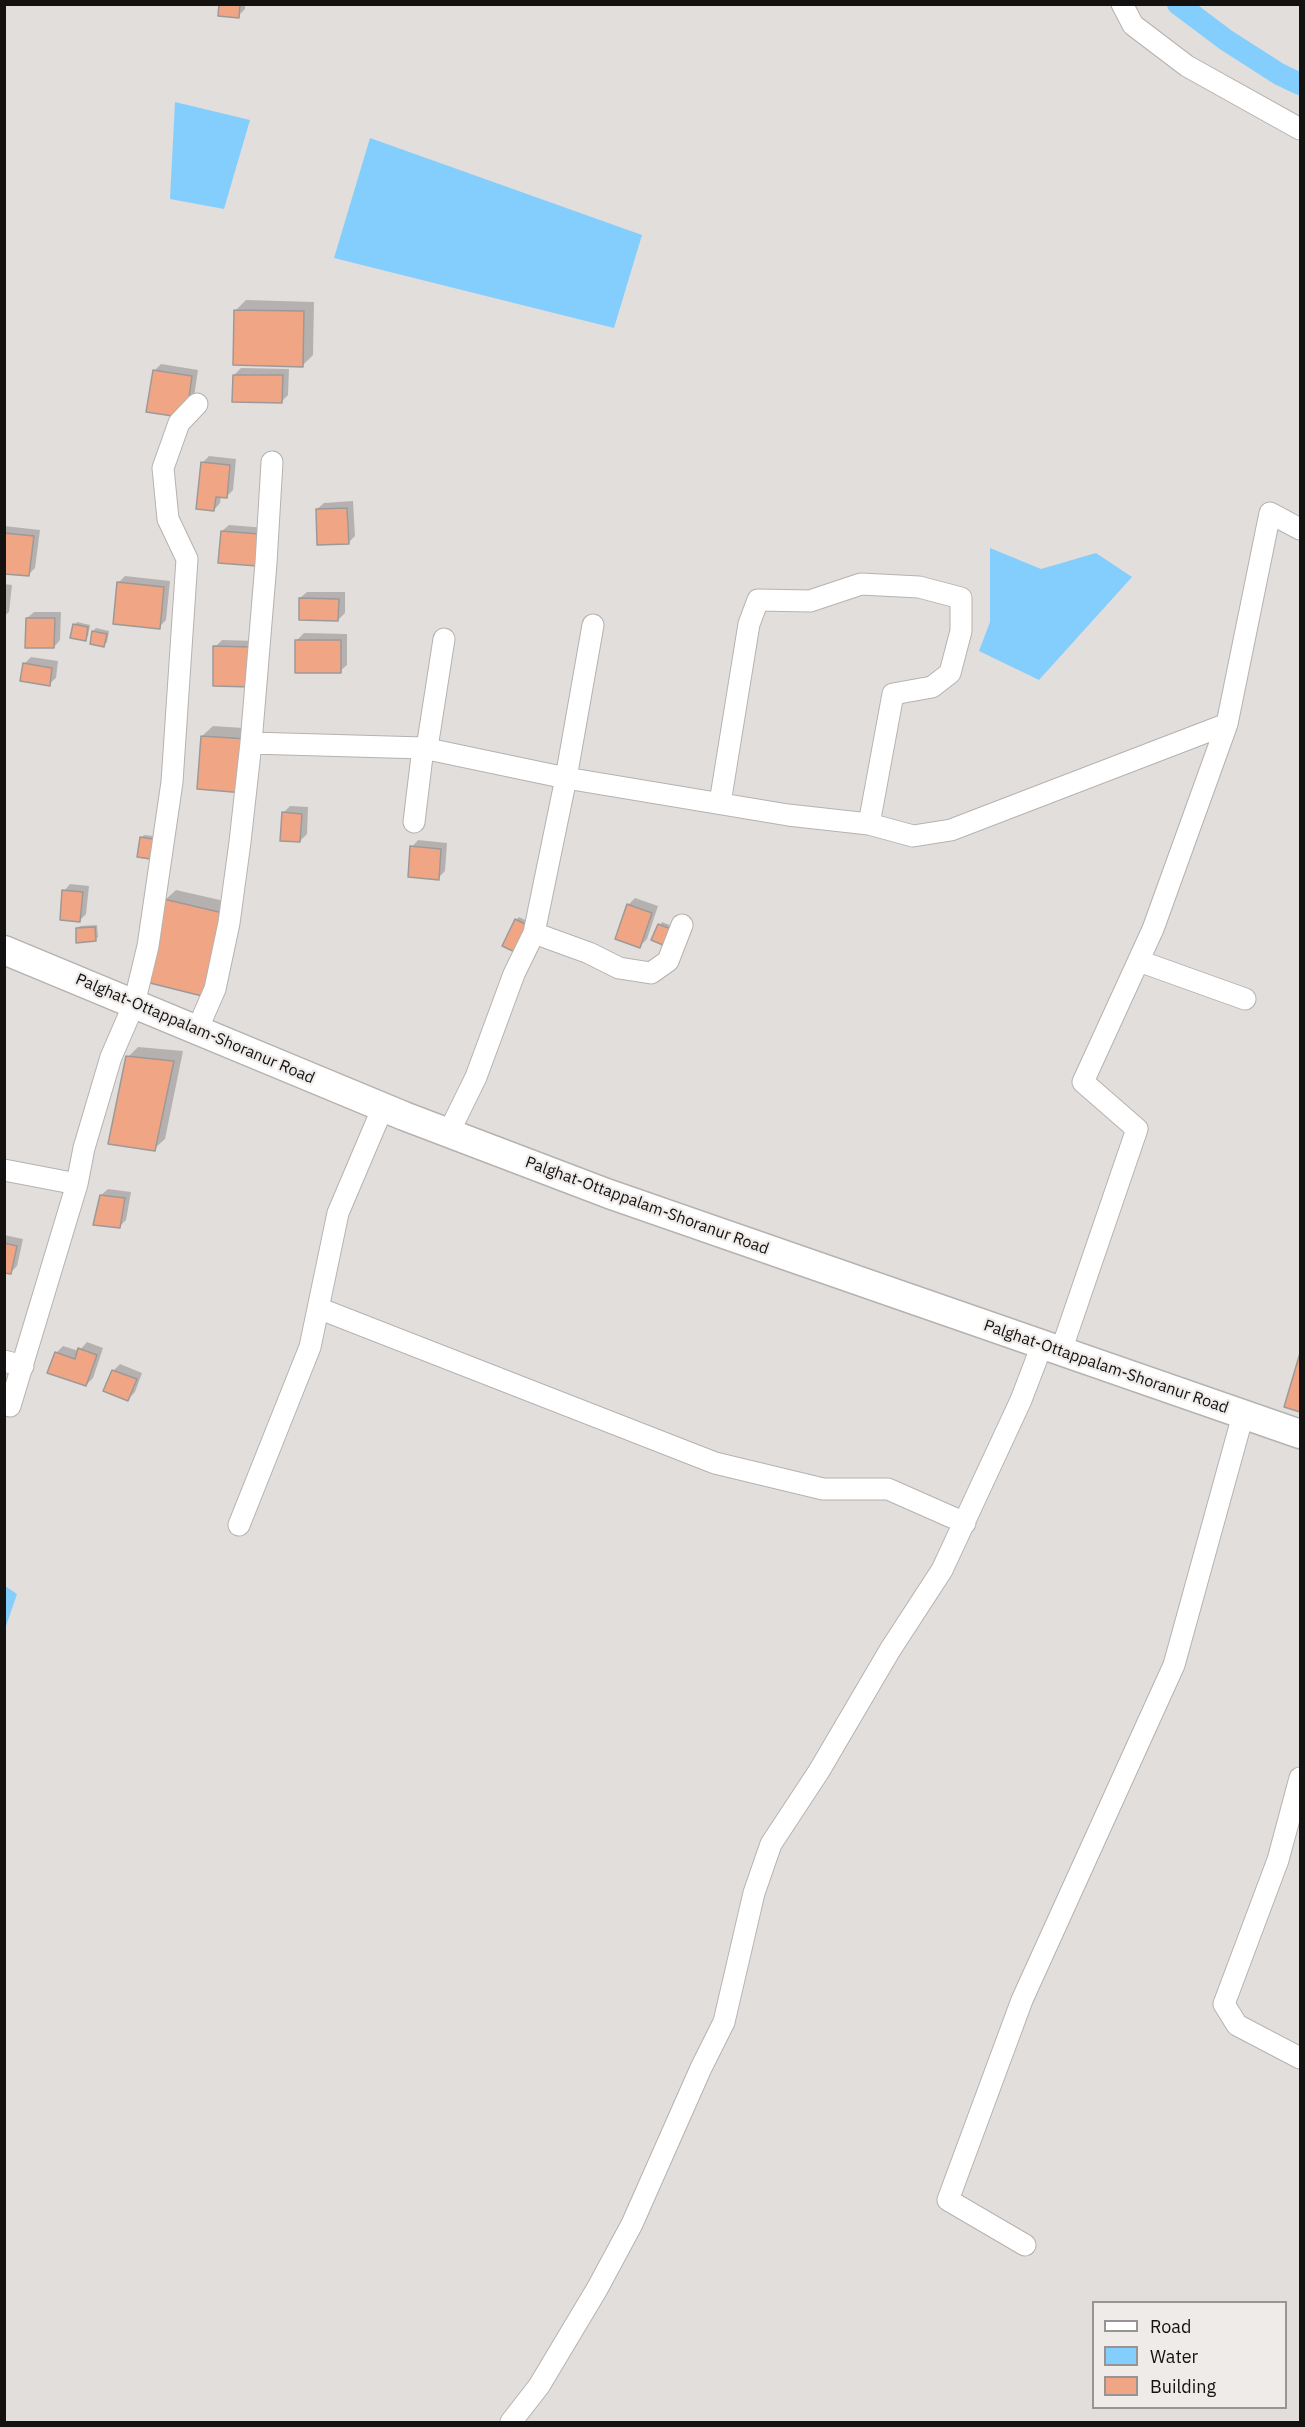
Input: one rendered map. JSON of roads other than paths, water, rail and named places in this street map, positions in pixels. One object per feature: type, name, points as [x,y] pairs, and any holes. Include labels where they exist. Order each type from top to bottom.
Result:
[{"type":"main road","name":"Palghat-Ottappalam-Shoranur Road","points":[[4,950],[382,1107],[609,1194],[1300,1434]]},
{"type":"street","points":[[1122,4],[1133,25],[1187,66],[1300,129]]},
{"type":"street","points":[[10,1406],[14,1364],[77,1184],[84,1148],[111,1057],[134,1004],[148,946],[172,782],[187,559],[168,519],[163,468],[180,423],[196,404]]},
{"type":"street","points":[[197,1030],[215,988],[229,923],[251,743],[272,462]]},
{"type":"street","points":[[511,2422],[544,2376],[597,2289],[632,2224],[700,2068],[723,2022],[754,1893],[771,1844],[942,1570],[1021,1401],[1052,1348],[1137,1129],[1083,1082],[1153,929],[1227,724],[1270,513],[1300,529]]},
{"type":"street","points":[[720,803],[749,624],[758,600],[810,601],[861,584],[919,587],[961,598],[961,631],[950,673],[932,687],[893,694],[869,824]]},
{"type":"street","points":[[449,1132],[476,1077],[514,974],[534,933],[566,778],[592,624]]},
{"type":"street","points":[[414,822],[444,639]]},
{"type":"street","points":[[251,743],[425,748],[566,778],[788,814],[869,824],[913,836],[951,830],[1227,724]]},
{"type":"street","points":[[534,933],[589,952],[619,968],[651,973],[668,961],[682,925]]},
{"type":"street","points":[[1139,961],[1245,999]]},
{"type":"street","points":[[239,1525],[310,1347],[338,1213],[382,1107]]},
{"type":"street","points":[[4,1170],[77,1184]]},
{"type":"street","points":[[318,1308],[714,1463],[823,1489],[888,1489],[965,1523]]},
{"type":"street","points":[[1024,2245],[948,2200],[1022,2000],[1174,1665],[1243,1415]]},
{"type":"street","points":[[1300,1778],[1278,1860],[1224,2004],[1238,2025],[1300,2058]]},
{"type":"water","points":[[175,102],[250,120],[224,209],[170,199]]},
{"type":"water","points":[[370,138],[642,235],[614,328],[334,258]]},
{"type":"water","points":[[990,548],[1041,569],[1096,553],[1132,577],[1039,680],[979,651],[990,622]]},
{"type":"water","points":[[5,1586],[17,1594],[5,1629]]},
{"type":"waterway","points":[[1178,4],[1226,40],[1279,74],[1300,84]]}]
